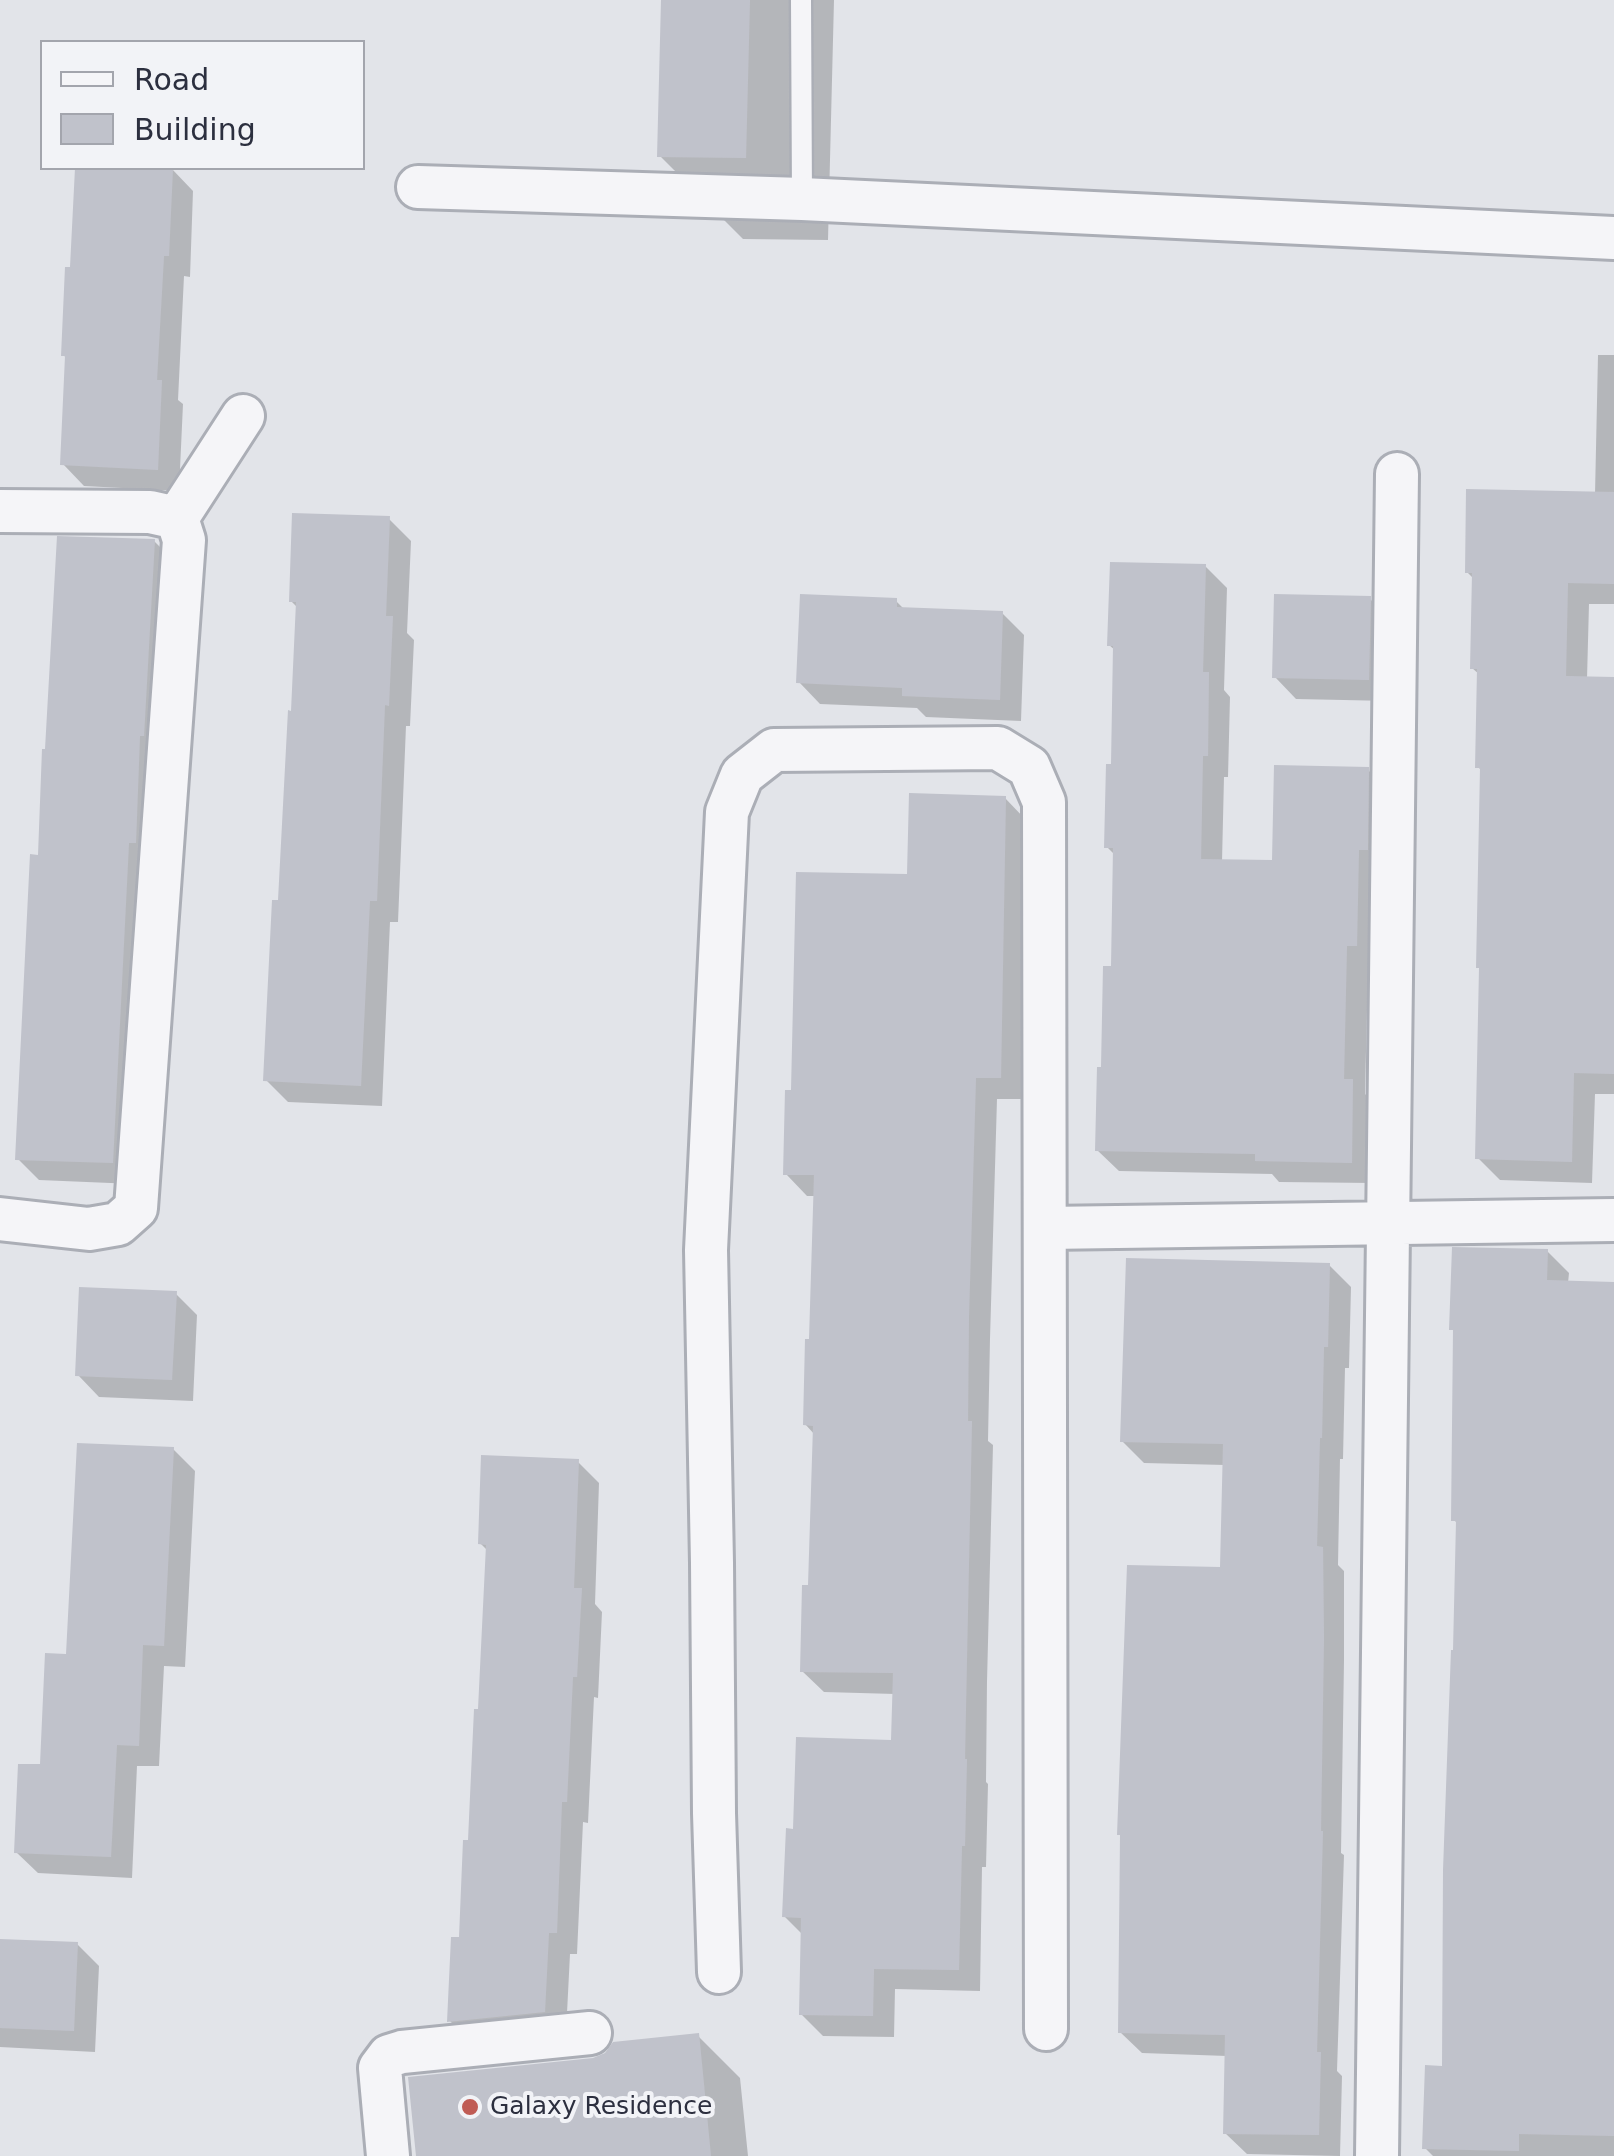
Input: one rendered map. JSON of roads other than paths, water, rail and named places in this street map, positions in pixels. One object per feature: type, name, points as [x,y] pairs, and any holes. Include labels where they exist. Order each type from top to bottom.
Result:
[{"type":"street","points":[[418,187],[802,199],[1614,238]]},
{"type":"street","points":[[176,518],[243,416]]},
{"type":"street","points":[[1377,2156],[1397,474]]},
{"type":"street","points":[[0,511],[150,512],[176,518]]},
{"type":"street","points":[[0,1219],[89,1228],[118,1224],[136,1208],[184,540],[176,518]]},
{"type":"street","points":[[719,1972],[706,1250],[727,812],[742,775],[774,750],[998,748],[1029,766],[1044,802],[1046,2028]]},
{"type":"street","points":[[1046,1228],[1614,1220]]},
{"type":"street","points":[[388,2156],[380,2068],[390,2056],[590,2033]]},
{"type":"lane","points":[[801,0],[802,199]]},
{"type":"place","name":"Galaxy Residence","points":[[470,2107]]}]
